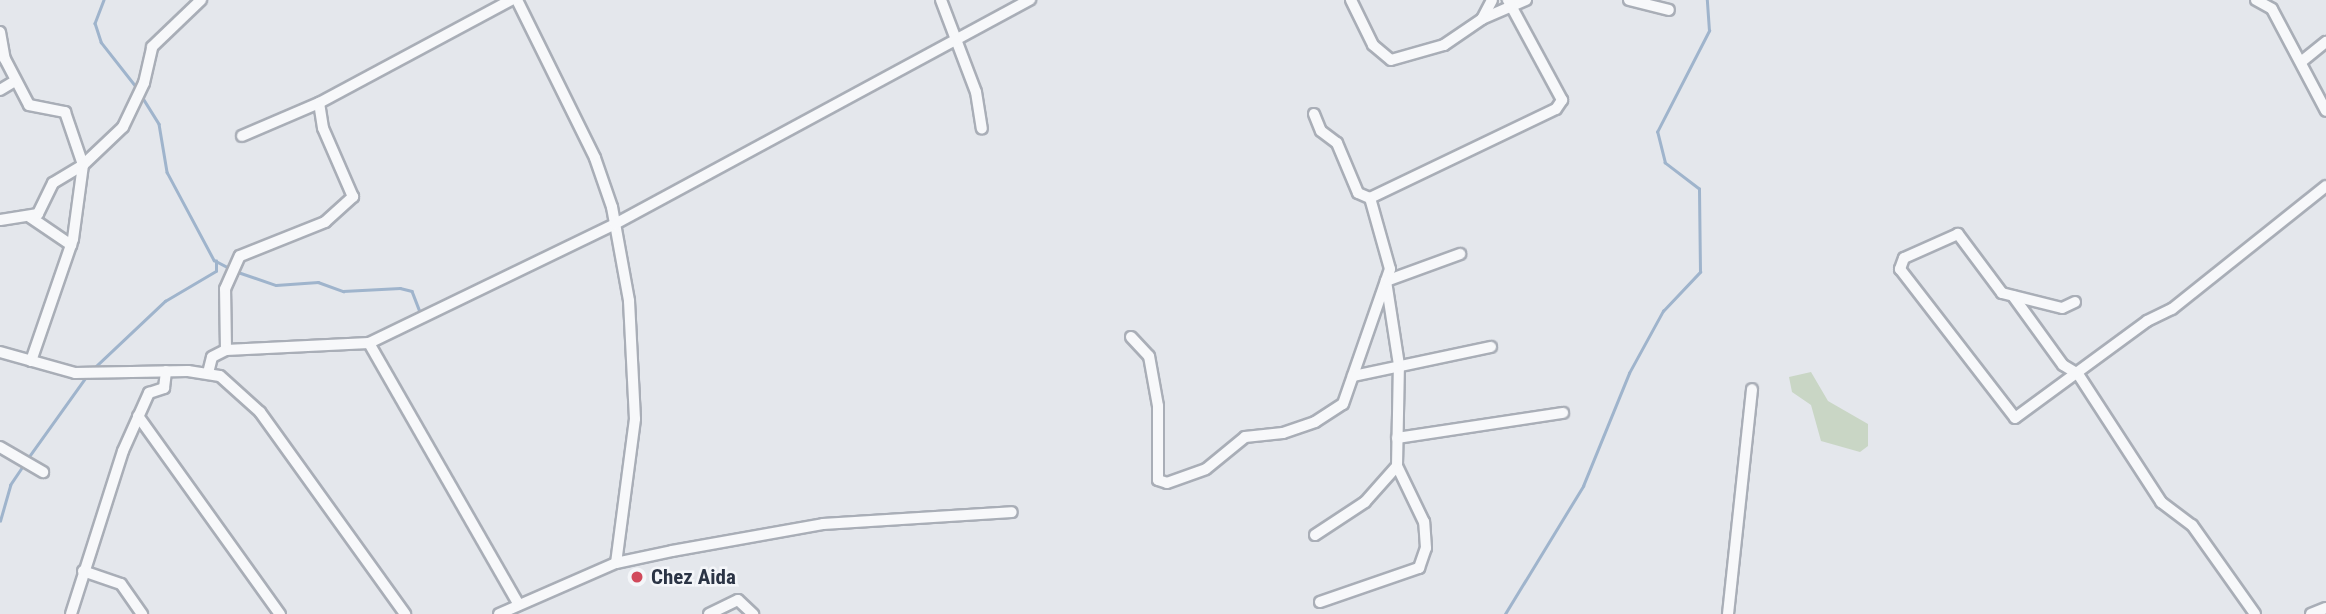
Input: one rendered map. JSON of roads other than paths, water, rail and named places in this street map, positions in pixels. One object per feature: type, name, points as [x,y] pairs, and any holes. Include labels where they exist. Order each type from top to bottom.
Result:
[{"type":"street","points":[[0,220],[38,214],[52,183],[83,165],[123,127],[144,83],[152,47],[201,0]]},
{"type":"street","points":[[242,136],[319,103],[511,0]]},
{"type":"street","points":[[517,0],[595,158],[615,224],[636,364],[632,456],[616,563]]},
{"type":"street","points":[[941,0],[958,38],[982,129]]},
{"type":"street","points":[[208,373],[212,357],[226,350],[369,343],[615,224],[1030,0]]},
{"type":"street","points":[[1352,0],[1373,46],[1391,61],[1444,46],[1482,19],[1510,4],[1526,0]]},
{"type":"street","points":[[1482,19],[1492,0]]},
{"type":"street","points":[[1629,0],[1669,10]]},
{"type":"street","points":[[2256,0],[2272,9],[2281,34],[2301,62],[2326,111]]},
{"type":"street","points":[[1370,198],[1556,109],[1562,100],[1510,4]]},
{"type":"street","points":[[0,32],[15,80],[29,105],[65,112],[83,165],[71,246],[31,361]]},
{"type":"street","points":[[2301,62],[2326,42]]},
{"type":"street","points":[[0,90],[15,80]]},
{"type":"street","points":[[226,350],[225,289],[240,256],[325,222],[353,197],[323,128],[319,103]]},
{"type":"street","points":[[1131,337],[1149,356],[1158,406],[1158,480],[1167,483],[1206,469],[1245,437],[1283,433],[1315,422],[1343,404],[1390,269],[1386,240],[1370,198],[1359,193],[1337,143],[1321,131],[1314,114]]},
{"type":"street","points":[[2255,614],[2192,525],[2161,502],[2077,374],[2063,365],[2013,296],[1984,275],[1958,234],[1904,258],[1900,269],[2015,418],[2077,374],[2147,321],[2172,309],[2326,186]]},
{"type":"street","points":[[30,217],[71,246]]},
{"type":"street","points":[[1386,281],[1460,254]]},
{"type":"street","points":[[1320,602],[1419,568],[1426,548],[1424,522],[1397,466],[1399,365],[1386,281]]},
{"type":"street","points":[[2013,296],[2062,308],[2075,302]]},
{"type":"street","points":[[369,343],[518,603]]},
{"type":"street","points":[[1353,376],[1491,347]]},
{"type":"street","points":[[0,352],[89,375],[166,371],[208,373],[229,382],[260,412],[405,614]]},
{"type":"street","points":[[71,614],[83,570],[138,416],[149,393],[164,388],[166,371]]},
{"type":"street","points":[[1728,614],[1752,389]]},
{"type":"street","points":[[1397,438],[1563,413]]},
{"type":"street","points":[[138,416],[280,614]]},
{"type":"street","points":[[0,447],[43,472]]},
{"type":"street","points":[[1315,535],[1365,502],[1397,466]]},
{"type":"street","points":[[499,614],[518,603],[616,563],[823,524],[1012,512]]},
{"type":"street","points":[[83,570],[121,584],[142,614]]},
{"type":"street","points":[[709,614],[737,600],[753,614]]},
{"type":"street","points":[[2311,614],[2326,607]]},
{"type":"waterway","points":[[104,0],[95,23],[101,42],[138,89]]},
{"type":"waterway","points":[[1505,614],[1583,486],[1629,373],[1663,311],[1700,272],[1699,189],[1665,163],[1657,132],[1709,31],[1707,0]]},
{"type":"waterway","points":[[141,95],[159,124],[167,172],[214,260],[229,268]]},
{"type":"waterway","points":[[93,369],[165,301],[216,271],[216,261]]},
{"type":"waterway","points":[[235,271],[276,285],[318,282],[343,291],[400,288],[412,291],[421,314]]},
{"type":"waterway","points":[[28,458],[86,377]]},
{"type":"waterway","points":[[0,521],[10,485],[24,464]]},
{"type":"place","name":"Chez Aida","points":[[637,577]]}]
